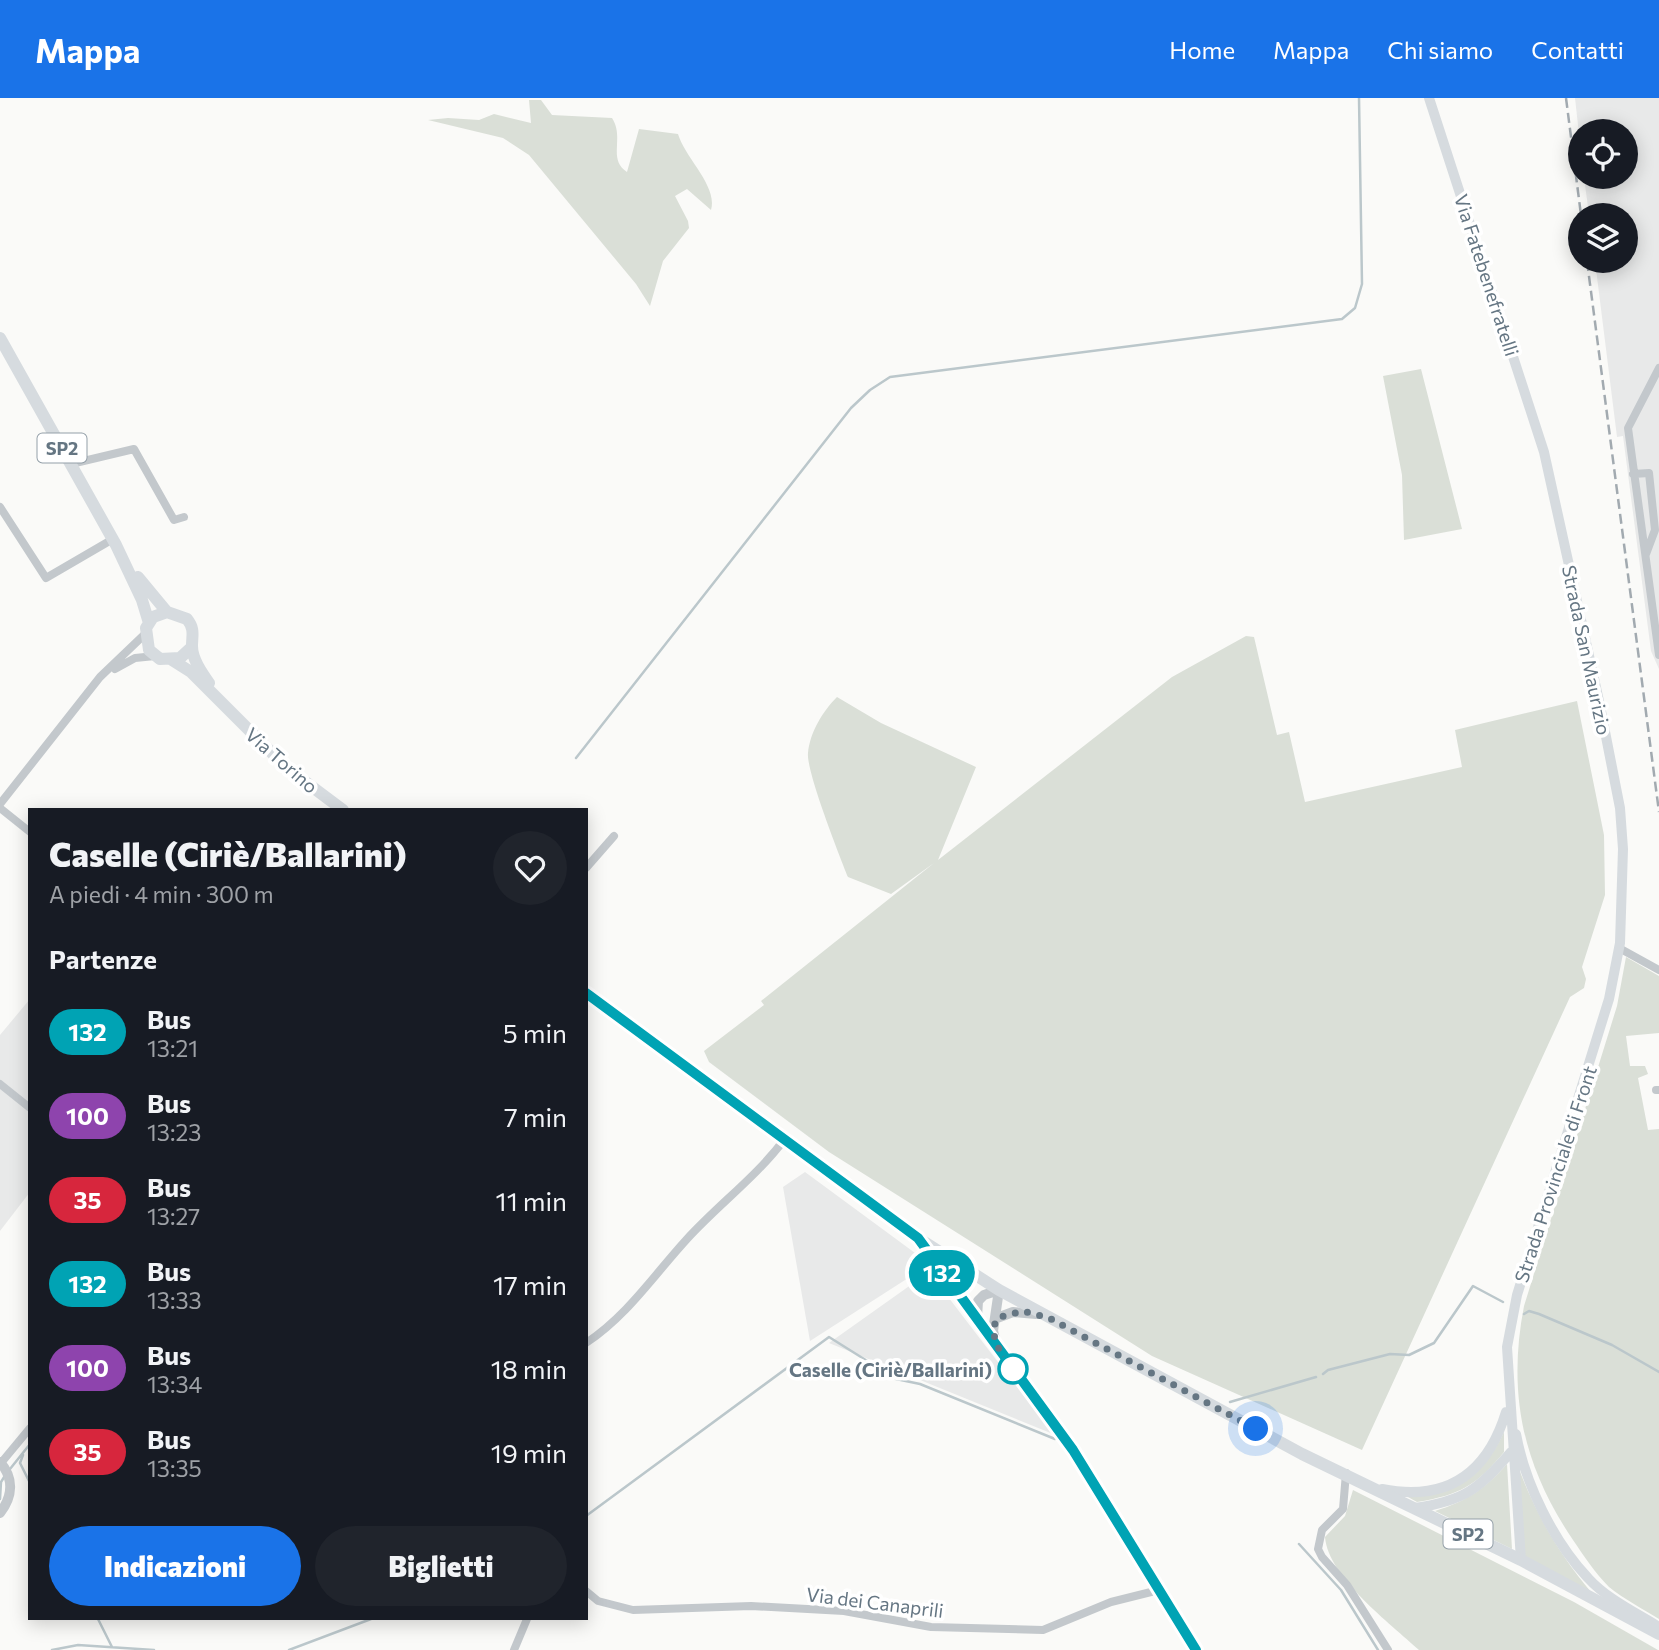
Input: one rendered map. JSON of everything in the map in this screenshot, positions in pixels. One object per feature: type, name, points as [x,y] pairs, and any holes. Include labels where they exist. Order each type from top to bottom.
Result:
[{"type":"main road","name":"Via Fatebenefratelli","points":[[1429,98],[1544,452]]},
{"type":"main road","name":"SP2","points":[[0,338],[115,542]]},
{"type":"main road","name":"Strada San Maurizio","points":[[1544,452],[1620,808],[1623,849],[1619,948]]},
{"type":"main road","points":[[115,542],[151,596],[167,611],[187,619],[194,632],[192,647],[187,653],[172,660],[155,656],[149,650],[142,600],[115,542]]},
{"type":"main road","points":[[147,628],[167,611]]},
{"type":"main road","name":"Via Torino","points":[[192,647],[197,665],[224,706]]},
{"type":"main road","name":"Via Torino","points":[[172,660],[191,672],[287,768],[340,808]]},
{"type":"main road","name":"Strada Provinciale di Front","points":[[1509,1402],[1507,1347],[1517,1295],[1609,999],[1619,948]]},
{"type":"main road","name":"SP2","points":[[588,994],[918,1238],[999,1290],[1302,1454],[1521,1560],[1659,1634]]},
{"type":"main road","points":[[1509,1402],[1521,1560]]},
{"type":"main road","points":[[1376,1488],[1400,1493],[1423,1492],[1462,1479],[1478,1466],[1494,1445],[1509,1402]]},
{"type":"main road","points":[[1509,1402],[1526,1471],[1562,1541],[1587,1577],[1607,1595],[1659,1627]]},
{"type":"main road","points":[[1415,1508],[1460,1499],[1483,1485],[1511,1452]]},
{"type":"street","points":[[1659,368],[1628,428],[1659,655]]},
{"type":"street","points":[[71,464],[134,449],[174,520],[184,517]]},
{"type":"street","points":[[1633,474],[1649,473],[1655,530],[1644,557]]},
{"type":"street","points":[[0,508],[46,578],[115,542]]},
{"type":"street","points":[[28,830],[0,806],[100,677],[147,628]]},
{"type":"street","points":[[100,677],[135,658],[155,656]]},
{"type":"street","points":[[588,866],[614,836]]},
{"type":"street","points":[[1619,948],[1659,970]]},
{"type":"street","points":[[0,1084],[28,1106]]},
{"type":"street","points":[[588,1342],[609,1328],[687,1238],[771,1159],[784,1140]]},
{"type":"street","points":[[918,1238],[1070,1446],[1196,1650]]},
{"type":"street","points":[[978,1323],[975,1309],[978,1301],[984,1295],[999,1290],[993,1339],[1007,1361]]},
{"type":"street","points":[[997,1318],[1023,1311],[1049,1318]]},
{"type":"street","points":[[0,1513],[9,1497],[4,1468],[28,1431]]},
{"type":"street","points":[[1346,1473],[1343,1509],[1322,1531],[1318,1549],[1347,1585],[1388,1650]]},
{"type":"street","name":"Via dei Canaprili","points":[[588,1593],[597,1601],[633,1609],[751,1606],[844,1612],[931,1627],[1043,1630],[1111,1602],[1159,1590]]},
{"type":"street","points":[[514,1650],[527,1620]]},
{"type":"shaded area","points":[[1575,98],[1659,98],[1659,669],[1651,651],[1623,436],[1617,437],[1596,273],[1638,273],[1638,203],[1587,203],[1586,189],[1638,189],[1638,119],[1577,119]]},
{"type":"shaded area","points":[[529,100],[541,100],[552,115],[612,118],[617,133],[618,161],[627,172],[639,129],[678,134],[710,191],[711,210],[687,189],[675,196],[689,228],[663,261],[650,306],[636,284],[529,155],[503,138],[428,120],[479,120],[494,114],[531,123]]},
{"type":"shaded area","points":[[1421,369],[1462,529],[1404,540],[1402,475],[1383,376]]},
{"type":"shaded area","points":[[1246,636],[1254,637],[1277,735],[1289,732],[1305,802],[1462,767],[1455,730],[1577,701],[1604,835],[1605,895],[1582,967],[1586,979],[1584,988],[1570,997],[1362,1450],[1152,1356],[829,1152],[709,1062],[704,1051],[764,1005],[761,1001],[934,863],[891,894],[848,877],[818,795],[808,753],[818,722],[837,697],[881,723],[976,767],[938,860],[1172,677]]},
{"type":"shaded area","points":[[1626,957],[1659,976],[1659,1033],[1626,1036],[1630,1066],[1645,1066],[1648,1074],[1638,1078],[1648,1130],[1659,1129],[1659,1619],[1609,1587],[1594,1570],[1556,1512],[1531,1457],[1523,1428],[1517,1369],[1524,1306],[1617,1006]]},
{"type":"shaded area","points":[[28,1001],[28,1195],[0,1231],[0,1035]]},
{"type":"shaded area","points":[[805,1172],[930,1264],[810,1341],[783,1187]]},
{"type":"shaded area","points":[[929,1272],[1053,1434],[829,1343]]},
{"type":"shaded area","points":[[1504,1432],[1504,1452],[1485,1473],[1466,1487],[1445,1496],[1417,1502],[1408,1497],[1441,1491],[1467,1480],[1487,1461]]},
{"type":"shaded area","points":[[1507,1464],[1512,1549],[1435,1511],[1475,1493]]},
{"type":"shaded area","points":[[1517,1464],[1548,1531],[1591,1592],[1525,1557]]},
{"type":"shaded area","points":[[1353,1490],[1574,1602],[1658,1650],[1419,1650],[1363,1599],[1337,1568],[1329,1552],[1325,1537],[1345,1516]]},
{"type":"waterway","points":[[576,758],[851,408],[870,390],[890,377],[1342,319],[1355,308],[1362,284],[1359,98]]},
{"type":"waterway","points":[[1323,1374],[1328,1370],[1390,1354],[1409,1355],[1434,1343],[1473,1286],[1503,1302]]},
{"type":"waterway","points":[[1524,1314],[1529,1311],[1539,1314],[1612,1345],[1659,1372]]},
{"type":"waterway","points":[[588,1515],[829,1337],[896,1379],[920,1384],[1055,1439]]},
{"type":"waterway","points":[[1230,1402],[1316,1377]]},
{"type":"waterway","points":[[10,1469],[28,1446]]},
{"type":"waterway","points":[[23,1455],[20,1463],[28,1479]]},
{"type":"waterway","points":[[0,1499],[1,1482],[6,1474]]},
{"type":"waterway","points":[[1299,1544],[1341,1590],[1378,1650]]},
{"type":"waterway","points":[[98,1620],[112,1647]]},
{"type":"waterway","points":[[289,1650],[368,1620]]},
{"type":"waterway","points":[[52,1650],[78,1645],[154,1650]]},
{"type":"railway","points":[[1566,98],[1579,203]]},
{"type":"railway","points":[[1589,273],[1659,812]]},
{"type":"bus line","name":"132","points":[[588,995],[918,1238],[1073,1450],[1196,1650]]},
{"type":"place","name":"Caselle (Ciriè/Ballarini)","points":[[1013,1369]]},
{"type":"route","points":[[1013,1369],[993,1339],[994,1323],[1004,1314],[1023,1311],[1049,1318],[1256,1429]]}]
